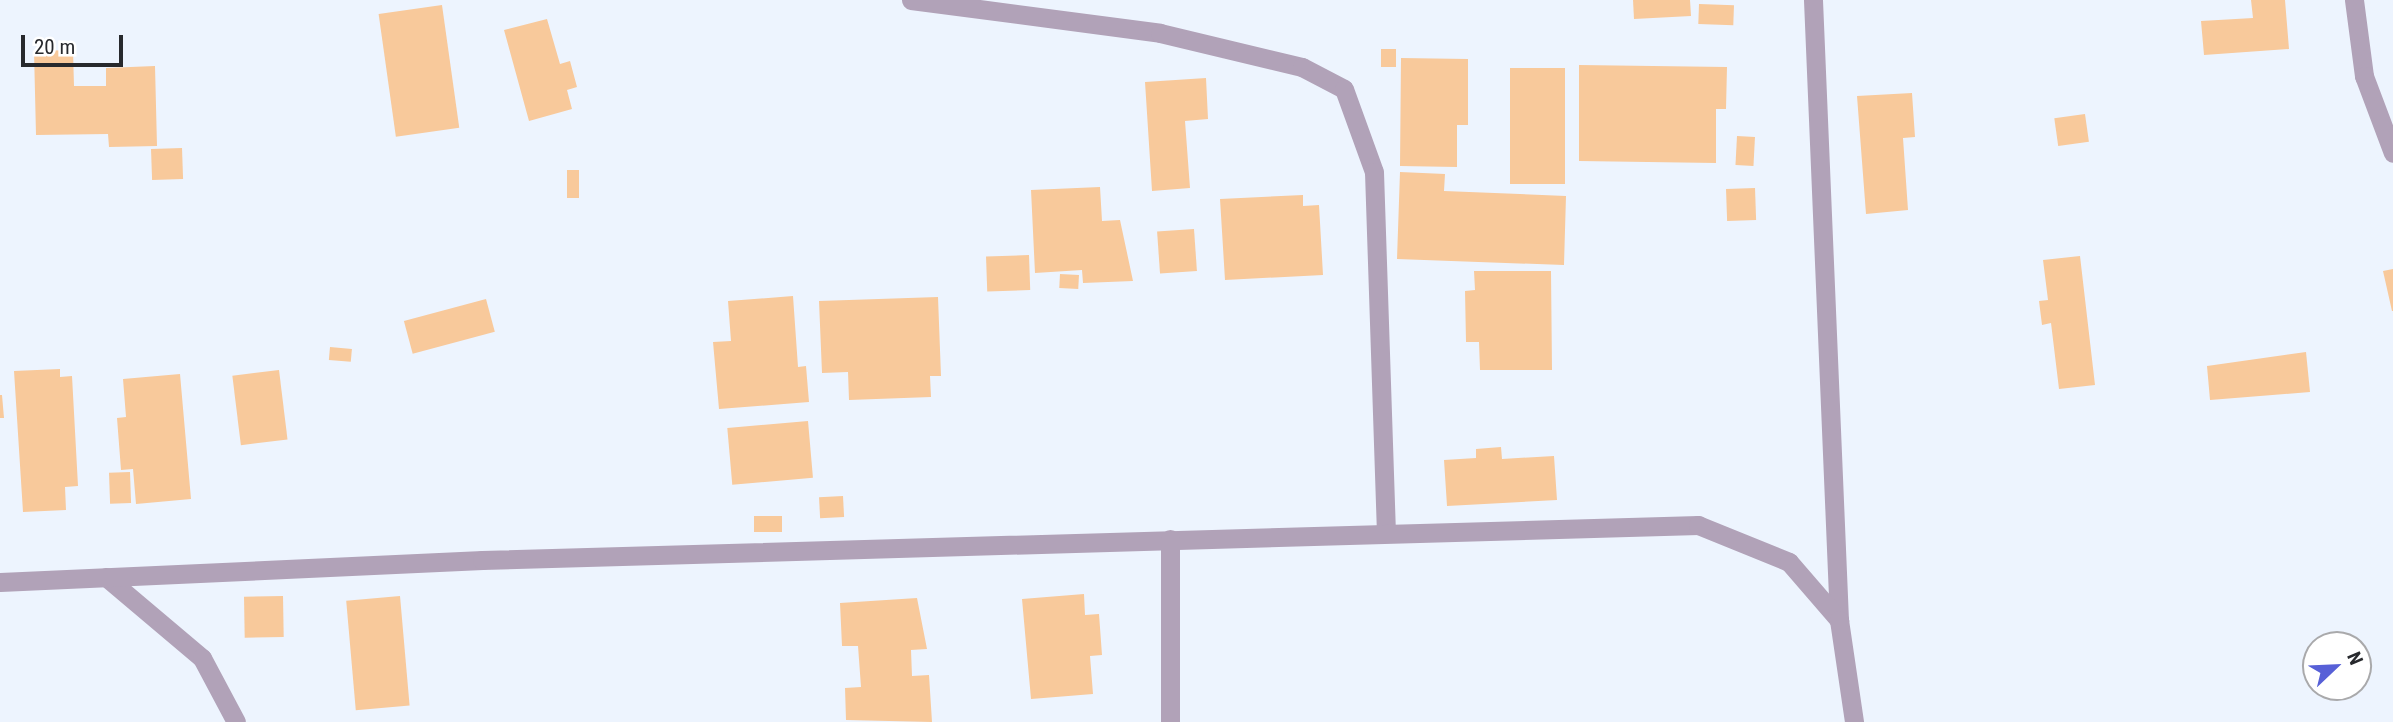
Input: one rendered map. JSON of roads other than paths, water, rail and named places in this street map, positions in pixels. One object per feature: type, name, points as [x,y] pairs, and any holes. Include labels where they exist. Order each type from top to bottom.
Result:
[{"type":"street","points":[[911,0],[1160,33],[1302,67],[1344,89],[1374,172],[1386,532]]},
{"type":"street","points":[[1813,0],[1839,620],[1854,722]]},
{"type":"street","points":[[2354,0],[2364,76],[2393,153]]},
{"type":"street","points":[[0,582],[1170,539],[1698,525],[1788,562],[1839,620]]},
{"type":"street","points":[[1170,539],[1170,722]]},
{"type":"street","points":[[106,577],[202,658],[236,722]]}]
